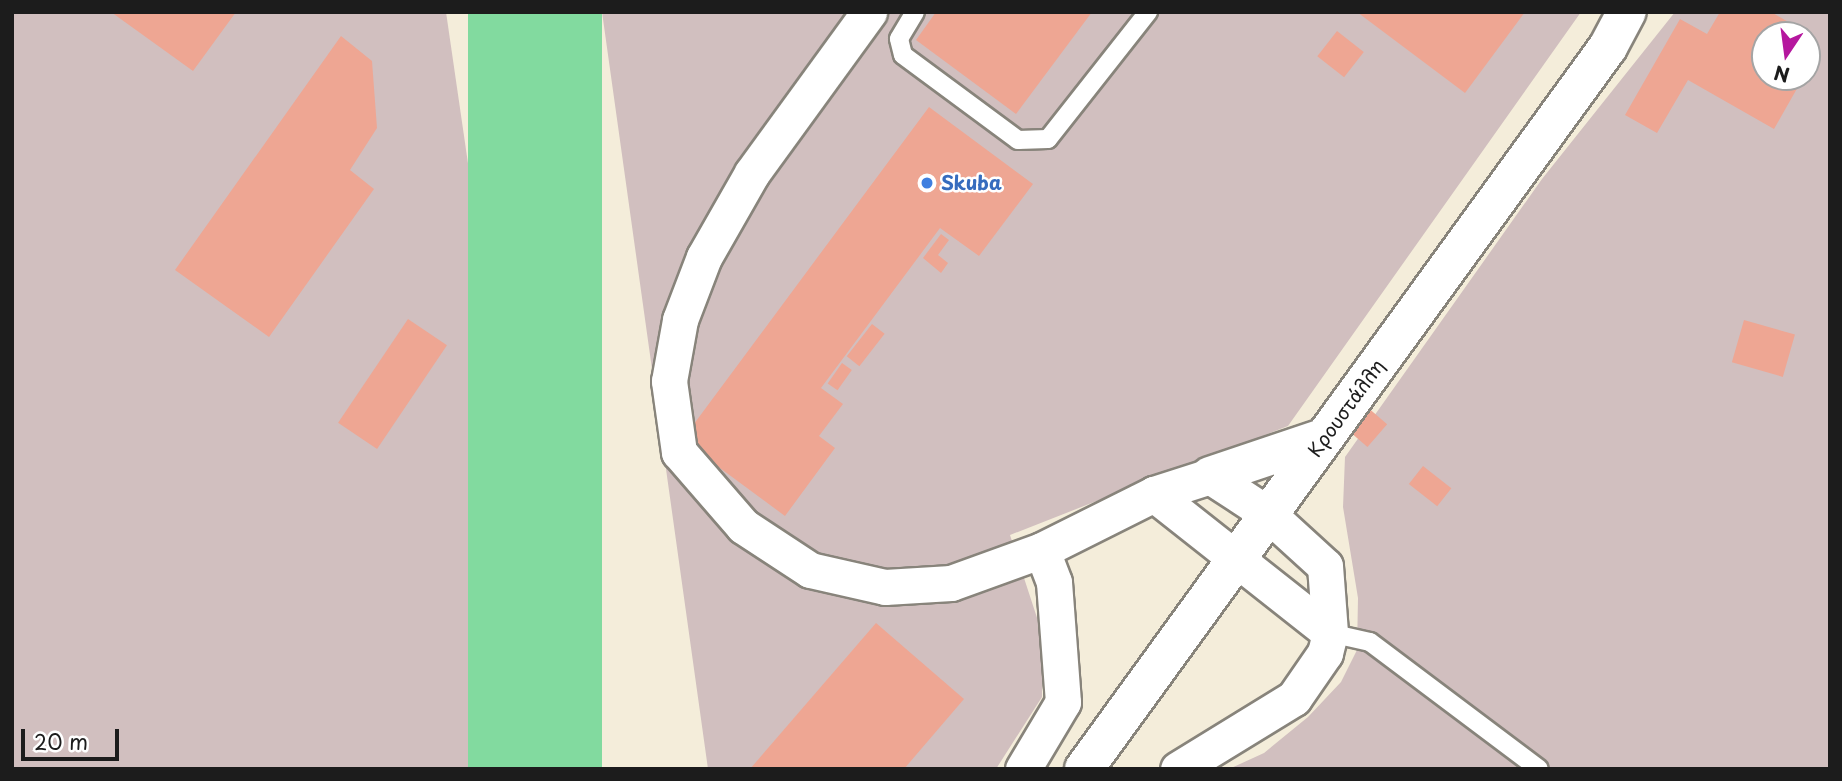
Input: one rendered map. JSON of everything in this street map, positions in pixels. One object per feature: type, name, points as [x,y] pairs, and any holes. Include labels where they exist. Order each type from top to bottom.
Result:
[{"type":"street","points":[[869,12],[751,173],[704,257],[680,320],[669,382],[679,452],[743,526],[810,570],[885,587],[951,583],[1042,550],[1154,494],[1323,438]]},
{"type":"street","name":"Κρουστάλλη","points":[[1608,47],[1627,12]]},
{"type":"street","name":"Κρουστάλλη","points":[[1084,769],[1608,47],[1641,12]]},
{"type":"street","points":[[1178,769],[1294,698],[1325,653],[1331,633],[1325,566],[1268,514],[1210,475]]},
{"type":"street","points":[[1154,494],[1331,633]]},
{"type":"street","points":[[1023,769],[1063,702],[1054,582],[1042,550]]},
{"type":"lane","points":[[915,12],[899,39],[903,55],[1018,140],[1048,139],[1148,12]]},
{"type":"lane","points":[[1331,633],[1370,642],[1539,769]]},
{"type":"shaded area","points":[[12,12],[446,12],[556,769],[12,769]]},
{"type":"shaded area","points":[[602,12],[1581,12],[1288,426],[1010,535],[1042,633],[1042,697],[996,769],[708,769]]},
{"type":"shaded area","points":[[1675,12],[1830,12],[1830,769],[1229,769],[1264,753],[1308,717],[1341,682],[1357,650],[1358,598],[1343,507],[1345,457],[1542,179]]},
{"type":"green space","points":[[468,12],[602,12],[602,769],[468,769]]},
{"type":"building","points":[[111,12],[236,12],[193,71]]},
{"type":"building","points":[[936,12],[1092,12],[1016,114],[916,40]]},
{"type":"building","points":[[1357,12],[1525,12],[1465,93]]},
{"type":"building","points":[[1720,12],[1771,12],[1787,21],[1751,21],[1751,91],[1796,91],[1774,129],[1688,80],[1657,133],[1625,115],[1680,19],[1707,34]]},
{"type":"building","points":[[1337,31],[1364,52],[1344,77],[1317,56]]},
{"type":"building","points":[[341,36],[372,61],[377,128],[350,170],[374,189],[269,337],[175,270]]},
{"type":"building","points":[[929,107],[1033,184],[979,256],[940,228],[821,388],[843,404],[819,436],[835,448],[785,516],[682,440]]},
{"type":"building","points":[[941,234],[949,240],[938,255],[948,263],[941,273],[923,258]]},
{"type":"building","points":[[408,319],[447,345],[377,449],[338,423]]},
{"type":"building","points":[[1744,320],[1795,335],[1783,377],[1732,362]]},
{"type":"building","points":[[872,324],[885,334],[859,366],[847,356]]},
{"type":"building","points":[[842,363],[852,370],[837,390],[828,383]]},
{"type":"building","points":[[1366,406],[1387,424],[1367,447],[1346,429]]},
{"type":"building","points":[[1423,466],[1451,488],[1437,506],[1409,484]]},
{"type":"building","points":[[876,623],[964,699],[904,769],[750,769]]},
{"type":"place","name":"Skuba","points":[[927,183]]}]
